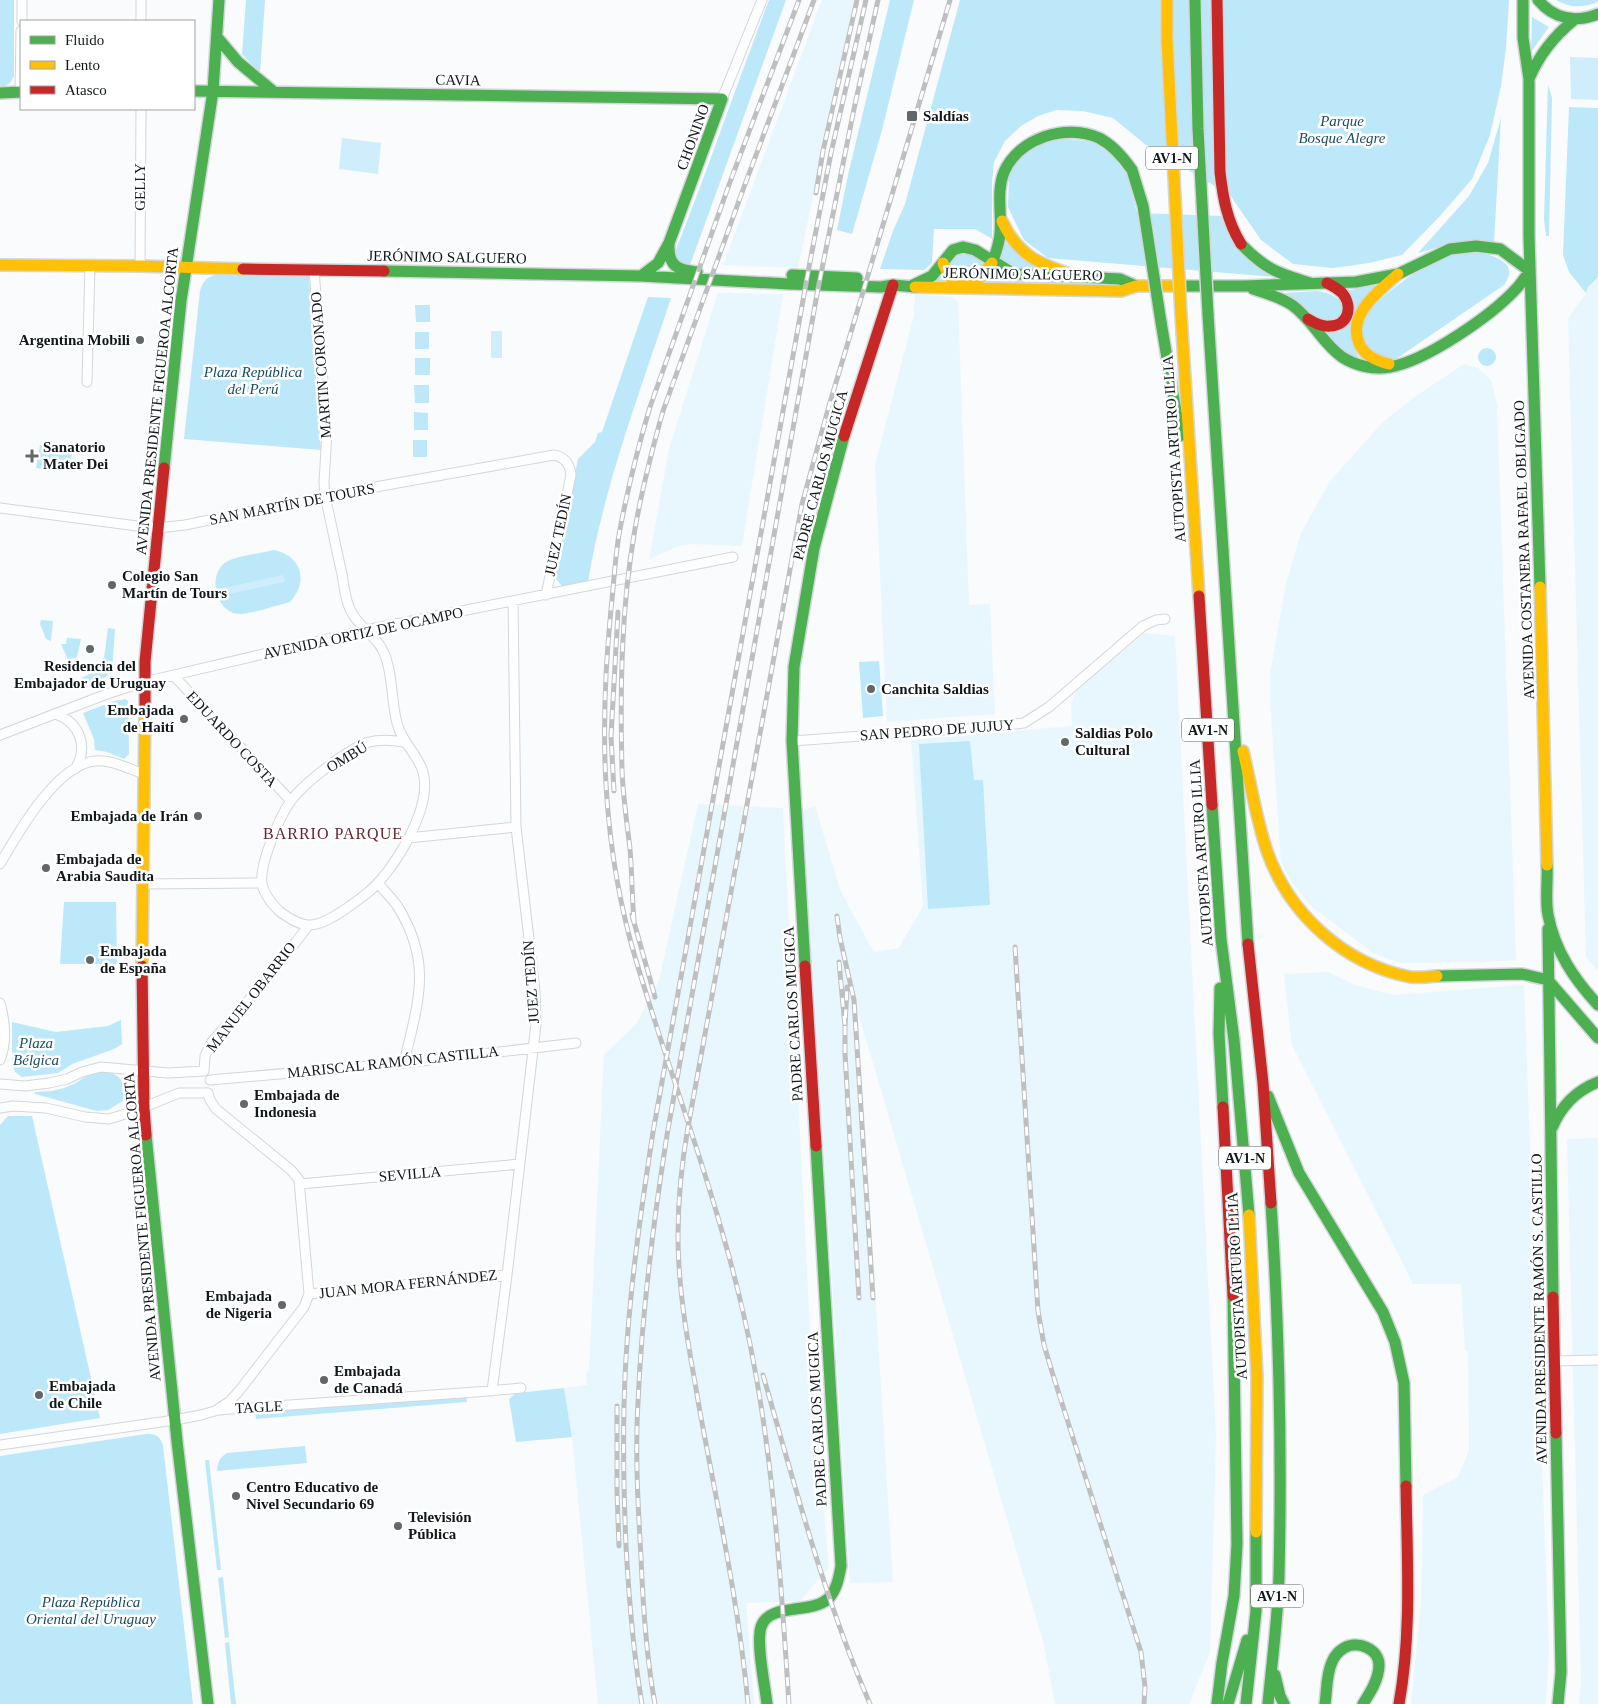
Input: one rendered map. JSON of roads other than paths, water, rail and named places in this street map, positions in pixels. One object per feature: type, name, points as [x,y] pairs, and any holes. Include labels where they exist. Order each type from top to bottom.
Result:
[{"type":"main road","name":"AVENIDA PRESIDENTE FIGUEROA ALCORTA","points":[[208,1704],[175,1420],[144,1108],[142,1004],[144,682],[158,528],[186,268],[213,91],[219,0]]},
{"type":"main road","name":"AUTOPISTA ARTURO ILLIA","points":[[1167,0],[1167,40],[1180,316],[1221,939],[1234,1040],[1249,1205],[1258,1377],[1255,1620],[1246,1704]]},
{"type":"main road","name":"AV1-N","points":[[1195,0],[1198,130],[1208,314],[1249,958],[1263,1083],[1277,1303],[1280,1394],[1279,1577],[1268,1704]]},
{"type":"main road","points":[[1217,0],[1219,144],[1221,179],[1226,209],[1235,234],[1254,259],[1279,275],[1310,283]]},
{"type":"main road","name":"AVENIDA COSTANERA RAFAEL OBLIGADO","points":[[1523,0],[1522,33],[1529,79],[1530,271],[1546,770],[1548,914],[1563,960],[1582,988],[1598,1006]]},
{"type":"main road","points":[[1538,0],[1551,13],[1574,20],[1598,14]]},
{"type":"main road","name":"AVENIDA COSTANERA RAFAEL OBLIGADO","points":[[1529,79],[1540,55],[1551,40],[1574,20]]},
{"type":"main road","points":[[217,38],[238,62],[274,92]]},
{"type":"main road","name":"CAVIA","points":[[195,91],[722,99]]},
{"type":"main road","points":[[0,93],[20,92]]},
{"type":"main road","name":"CHONINO","points":[[641,276],[658,264],[669,243],[704,153],[722,99]]},
{"type":"main road","points":[[943,263],[954,282],[964,287],[978,280],[992,262],[1000,244],[998,196],[1000,184],[1010,163],[1025,148],[1046,136],[1074,132],[1097,137],[1109,143],[1119,152],[1132,170],[1143,206],[1194,521]]},
{"type":"main road","points":[[999,212],[1009,235],[1028,257],[1041,265],[1076,276]]},
{"type":"main road","name":"JERÓNIMO SALGUERO","points":[[669,243],[670,258],[678,268],[684,271],[850,277],[881,279],[893,284]]},
{"type":"main road","name":"JERÓNIMO SALGUERO","points":[[0,265],[90,265],[641,276],[818,285],[881,287],[893,284],[915,287],[1099,292],[1121,291],[1136,286],[1244,286],[1374,279],[1398,274],[1450,249],[1476,246],[1500,249],[1530,271],[1500,303],[1427,354],[1404,364],[1384,368],[1372,368],[1347,360],[1330,347],[1298,309],[1282,299],[1244,286]]},
{"type":"main road","name":"JERÓNIMO SALGUERO","points":[[910,285],[930,277],[950,252],[962,247],[976,251],[1014,274],[1120,279],[1127,280],[1136,286]]},
{"type":"main road","points":[[1398,274],[1367,305],[1358,318],[1355,330],[1359,345],[1370,357],[1386,364],[1404,364]]},
{"type":"main road","points":[[1304,317],[1322,325],[1331,326],[1339,325],[1346,318],[1348,307],[1344,296],[1327,283]]},
{"type":"main road","name":"PADRE CARLOS MUGICA","points":[[767,1704],[760,1644],[763,1623],[776,1613],[810,1608],[823,1602],[831,1596],[836,1588],[841,1566],[792,741],[794,667],[814,548],[849,419],[893,284]]},
{"type":"main road","points":[[1234,715],[1261,828],[1273,866],[1292,899],[1324,935],[1359,959],[1398,974],[1426,978],[1522,974],[1548,980],[1598,1038]]},
{"type":"main road","name":"AVENIDA PRESIDENTE RAMÓN S. CASTILLO","points":[[1548,914],[1550,1131],[1561,1672],[1558,1704]]},
{"type":"main road","points":[[1216,1704],[1234,1596],[1238,1499],[1235,1324],[1219,1034],[1221,939]]},
{"type":"main road","points":[[1550,1131],[1556,1116],[1566,1103],[1578,1092],[1598,1082]]},
{"type":"main road","points":[[1263,1083],[1298,1173],[1383,1312],[1394,1342],[1404,1383],[1408,1496],[1408,1640],[1399,1704]]},
{"type":"main road","points":[[1228,1704],[1242,1651],[1255,1620]]},
{"type":"main road","points":[[1325,1704],[1332,1663],[1344,1648],[1352,1646],[1366,1647],[1373,1651],[1379,1665],[1376,1681],[1363,1704]]},
{"type":"main road","points":[[1272,1659],[1280,1696],[1284,1704]]},
{"type":"street","points":[[22,0],[22,20]]},
{"type":"street","points":[[141,0],[141,20]]},
{"type":"street","name":"CHONINO","points":[[722,99],[762,0]]},
{"type":"street","name":"GELLY","points":[[140,266],[141,110]]},
{"type":"street","points":[[87,382],[90,265]]},
{"type":"street","name":"MARTIN CORONADO","points":[[314,270],[327,431],[325,496],[348,605],[355,618],[379,645],[387,660],[397,725],[404,742]]},
{"type":"street","name":"SAN MARTÍN DE TOURS","points":[[0,508],[158,528],[185,525],[325,496],[551,455],[566,461],[571,475]]},
{"type":"street","name":"JUEZ TEDÍN","points":[[546,595],[571,475]]},
{"type":"street","name":"AVENIDA ORTIZ DE OCAMPO","points":[[0,735],[106,694],[144,682],[366,630],[733,558]]},
{"type":"street","name":"JUEZ TEDÍN","points":[[492,1391],[536,1024],[535,991],[516,827],[513,602]]},
{"type":"street","name":"SAN PEDRO DE JUJUY","points":[[792,741],[987,727],[1024,722],[1049,707],[1143,626],[1156,620],[1165,619]]},
{"type":"street","name":"EDUARDO COSTA","points":[[174,676],[291,801]]},
{"type":"street","points":[[56,714],[73,724],[80,736],[81,757],[75,769]]},
{"type":"street","name":"OMBÚ","points":[[262,883],[265,862],[282,816],[291,801],[308,784],[324,770],[360,746],[380,740],[404,742]]},
{"type":"street","points":[[144,884],[262,883],[268,898],[290,918],[308,926],[319,924],[358,900],[378,883],[388,870],[417,821],[423,803],[423,773],[419,762],[404,742]]},
{"type":"street","points":[[0,864],[26,819],[53,787],[75,769],[88,763],[104,761],[144,774]]},
{"type":"street","points":[[408,838],[516,827]]},
{"type":"street","points":[[378,883],[397,905],[409,927],[416,945],[420,966],[420,987],[404,1063]]},
{"type":"street","name":"MANUEL OBARRIO","points":[[204,1071],[205,1056],[213,1040],[261,986],[308,926]]},
{"type":"street","points":[[0,1003],[3,1012],[5,1037],[4,1049],[0,1060]]},
{"type":"street","name":"MARISCAL RAMÓN CASTILLA","points":[[210,1080],[404,1063],[576,1043]]},
{"type":"street","points":[[0,1084],[25,1086],[49,1083],[101,1067],[142,1072],[204,1071],[210,1080],[208,1093],[216,1109],[291,1170],[298,1178],[309,1294],[304,1307],[239,1391],[230,1402],[218,1410]]},
{"type":"street","points":[[0,1108],[13,1106],[46,1108],[109,1119],[144,1108],[180,1093],[208,1093]]},
{"type":"street","name":"SEVILLA","points":[[300,1184],[520,1164]]},
{"type":"street","name":"JUAN MORA FERNÁNDEZ","points":[[309,1294],[507,1275]]},
{"type":"street","points":[[1554,1361],[1598,1360]]},
{"type":"street","name":"TAGLE","points":[[0,1445],[175,1420],[218,1410],[521,1388]]},
{"type":"railway","points":[[789,1704],[773,1498],[767,1447],[750,1345],[721,1228],[640,973],[620,898],[608,816],[605,692],[617,549],[637,452],[650,407],[730,182],[799,0]]},
{"type":"railway","points":[[634,921],[630,849],[623,780],[621,710],[624,619],[630,559],[638,514],[663,411],[814,0]]},
{"type":"railway","points":[[816,193],[823,151],[857,0]]},
{"type":"railway","points":[[642,1704],[628,1586],[624,1459],[627,1337],[638,1234],[653,1132],[809,267],[831,153],[866,0]]},
{"type":"railway","points":[[655,1704],[649,1668],[644,1612],[637,1460],[640,1368],[645,1301],[653,1235],[667,1135],[817,294],[878,0]]},
{"type":"railway","points":[[748,1704],[734,1594],[682,1303],[678,1231],[679,1196],[683,1162],[802,504],[829,406],[950,0]]},
{"type":"railway","points":[[614,791],[611,736],[618,612]]},
{"type":"railway","points":[[632,915],[655,997]]},
{"type":"railway","points":[[837,916],[854,1000],[873,1298]]},
{"type":"railway","points":[[1015,947],[1038,1311],[1044,1345],[1053,1375],[1141,1652],[1145,1687],[1144,1704]]},
{"type":"railway","points":[[839,962],[845,1026],[847,987]]},
{"type":"railway","points":[[845,1026],[859,1298]]},
{"type":"railway","points":[[763,1375],[824,1583],[870,1704]]},
{"type":"railway","points":[[617,1406],[619,1546]]},
{"type":"place","name":"Saldías","points":[[912,116]]},
{"type":"place","name":"Argentina Mobili","points":[[140,340]]},
{"type":"place","name":"Sanatorio Mater Dei","points":[[32,456]]},
{"type":"place","name":"Colegio San Martín de Tours","points":[[112,585]]},
{"type":"place","name":"Residencia del Embajador de Uruguay","points":[[90,649]]},
{"type":"place","name":"Canchita Saldias","points":[[871,689]]},
{"type":"place","name":"Embajada de Haití","points":[[184,719]]},
{"type":"place","name":"Saldias Polo Cultural","points":[[1065,742]]},
{"type":"place","name":"Embajada de Irán","points":[[198,816]]},
{"type":"place","name":"Embajada de Arabia Saudita","points":[[46,868]]},
{"type":"place","name":"Embajada de España","points":[[90,960]]},
{"type":"place","name":"Embajada de Indonesia","points":[[244,1104]]},
{"type":"place","name":"Embajada de Nigeria","points":[[282,1305]]},
{"type":"place","name":"Embajada de Canadá","points":[[324,1380]]},
{"type":"place","name":"Embajada de Chile","points":[[39,1395]]},
{"type":"place","name":"Centro Educativo de Nivel Secundario 69","points":[[236,1496]]},
{"type":"place","name":"Televisión Pública","points":[[398,1526]]},
{"type":"district","name":"BARRIO PARQUE","points":[[333,833]]},
{"type":"park label","name":"Parque Bosque Alegre","points":[[1342,130]]},
{"type":"park label","name":"Plaza República del Perú","points":[[253,380]]},
{"type":"park label","name":"Plaza Bélgica","points":[[36,1052]]},
{"type":"park label","name":"Plaza República Oriental del Uruguay","points":[[91,1610]]}]
